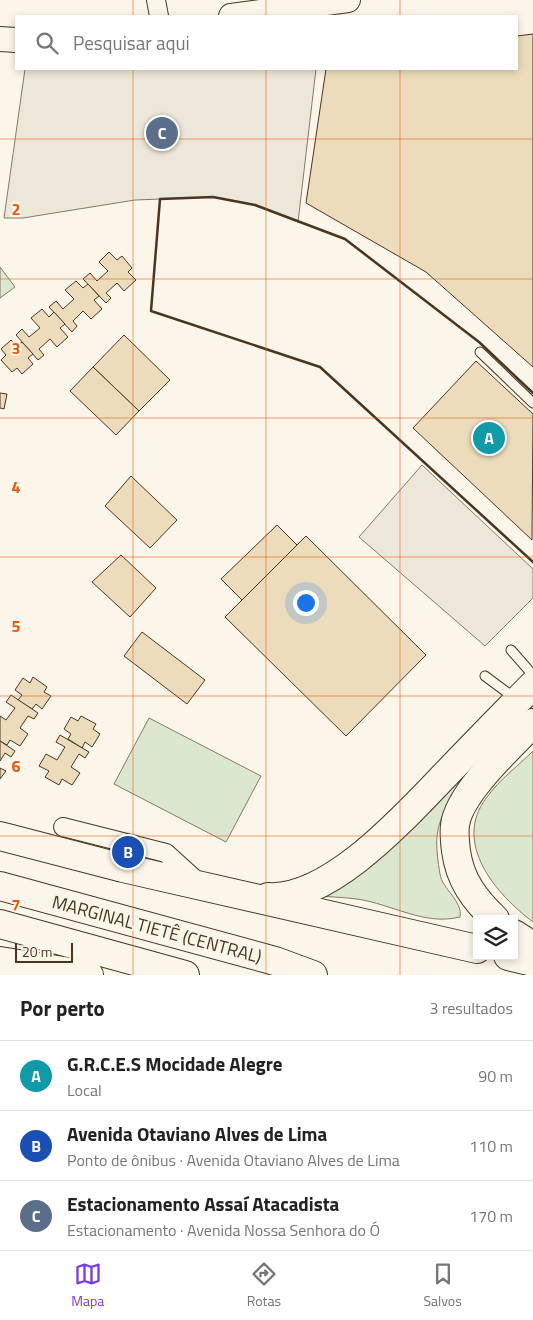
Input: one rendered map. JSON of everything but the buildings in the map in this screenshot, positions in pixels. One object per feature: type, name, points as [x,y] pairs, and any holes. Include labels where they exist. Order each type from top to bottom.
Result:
[{"type":"highway","points":[[248,896],[279,898],[286,896],[331,877],[353,863],[391,831],[526,693]]},
{"type":"highway","points":[[491,915],[466,885],[457,856],[455,824],[462,805],[482,776],[533,723]]},
{"type":"highway","points":[[0,836],[203,886],[473,948]]},
{"type":"highway","name":"MARGINAL TIETÊ (CENTRAL)","points":[[0,886],[275,961],[313,975]]},
{"type":"highway","points":[[0,924],[185,975]]},
{"type":"highway","points":[[518,937],[533,946]]},
{"type":"highway","points":[[518,958],[533,962]]},
{"type":"highway","points":[[275,961],[335,975]]},
{"type":"highway","points":[[0,962],[89,975]]},
{"type":"highway","points":[[0,973],[6,975]]},
{"type":"main road","points":[[238,15],[348,0]]},
{"type":"main road","points":[[0,39],[15,40]]},
{"type":"street","points":[[156,0],[159,15]]},
{"type":"street","points":[[62,827],[166,854],[203,886]]},
{"type":"lane","points":[[480,352],[533,403]]},
{"type":"lane","points":[[511,650],[533,675]]},
{"type":"lane","points":[[485,676],[526,693]]},
{"type":"green space","points":[[0,267],[15,287],[0,298]]},
{"type":"green space","points":[[533,696],[533,706],[505,731],[475,765],[449,801],[441,819],[437,836],[440,874],[444,885],[456,900],[460,917],[434,919],[357,899],[310,895]]},
{"type":"green space","points":[[149,718],[261,776],[226,842],[114,784]]},
{"type":"green space","points":[[533,751],[533,922],[519,911],[493,883],[483,867],[476,850],[474,832],[477,814],[487,797]]},
{"type":"shaded area","points":[[25,70],[316,70],[298,222],[255,205],[213,197],[135,200],[23,218],[4,218]]},
{"type":"shaded area","points":[[422,465],[533,569],[533,598],[485,646],[359,537]]},
{"type":"wall","points":[[533,393],[479,342],[345,239],[255,205],[213,197],[160,199],[151,311],[320,367],[533,562]]},
{"type":"place","name":"Estacionamento Assaí Atacadista","points":[[162,133]]},
{"type":"place","name":"G.R.C.E.S Mocidade Alegre","points":[[489,438]]},
{"type":"place","name":"Avenida Otaviano Alves de Lima","points":[[128,852]]}]
